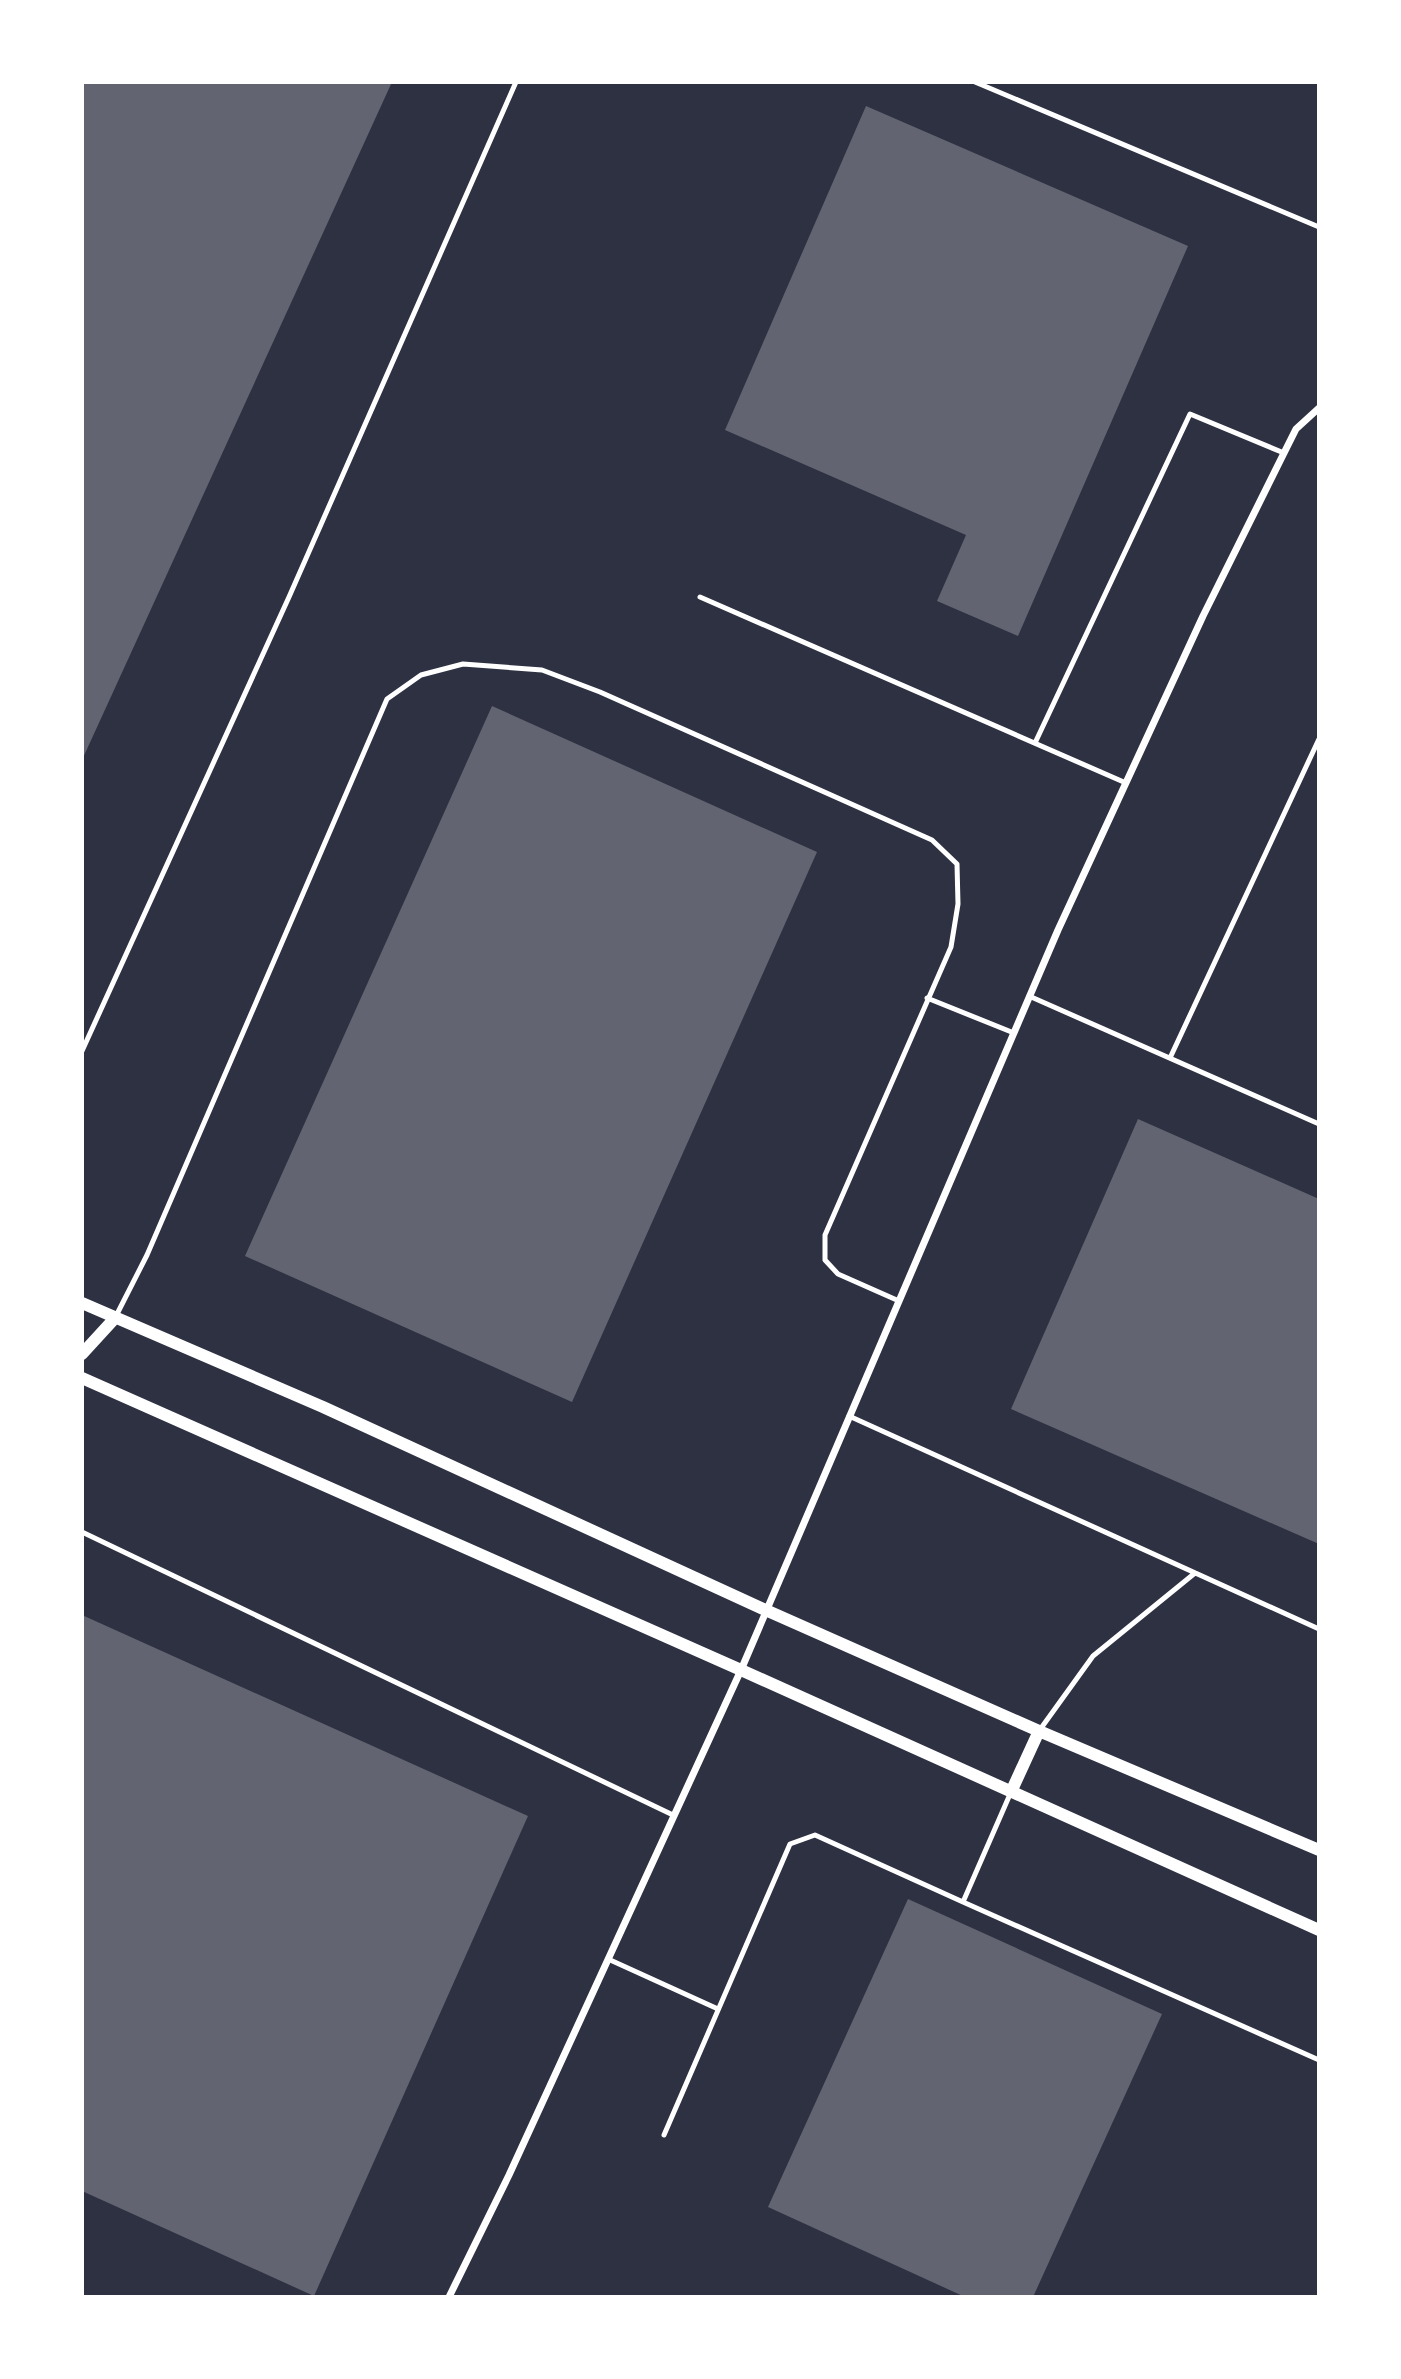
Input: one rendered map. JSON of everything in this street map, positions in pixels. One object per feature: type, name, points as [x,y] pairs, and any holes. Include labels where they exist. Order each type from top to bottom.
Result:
[{"type":"street","points":[[449,2297],[509,2175],[741,1670],[1029,996],[1126,783],[1203,616],[1296,429],[1319,408]]},
{"type":"street","points":[[82,1303],[335,1413],[766,1610],[1039,1731],[1319,1850]]},
{"type":"street","points":[[82,1354],[116,1318]]},
{"type":"street","points":[[82,1378],[1319,1930]]},
{"type":"street","points":[[1011,1792],[1039,1731]]},
{"type":"lane","points":[[82,1051],[289,597],[516,82]]},
{"type":"lane","points":[[975,82],[1319,227]]},
{"type":"lane","points":[[1035,743],[1190,414],[1284,453]]},
{"type":"lane","points":[[700,597],[1126,783]]},
{"type":"lane","points":[[116,1318],[147,1255],[387,699],[421,676],[463,664],[542,670],[600,692],[932,840],[957,864],[958,904],[951,947],[825,1235],[825,1260],[838,1274],[899,1301]]},
{"type":"lane","points":[[1170,1058],[1319,739]]},
{"type":"lane","points":[[1029,996],[1319,1124]]},
{"type":"lane","points":[[927,998],[1014,1033]]},
{"type":"lane","points":[[849,1416],[1319,1629]]},
{"type":"lane","points":[[82,1532],[673,1815]]},
{"type":"lane","points":[[1039,1731],[1093,1656],[1195,1573]]},
{"type":"lane","points":[[963,1902],[1011,1792]]},
{"type":"lane","points":[[664,2134],[790,1844],[815,1835],[1319,2060]]},
{"type":"lane","points":[[608,1959],[718,2009]]},
{"type":"building","points":[[82,82],[392,82],[82,760]]},
{"type":"building","points":[[866,106],[1188,246],[1018,636],[937,601],[966,535],[725,430]]},
{"type":"building","points":[[492,706],[817,852],[572,1402],[245,1256]]},
{"type":"building","points":[[1138,1119],[1319,1199],[1319,1544],[1011,1409]]},
{"type":"building","points":[[82,1615],[528,1816],[314,2296],[82,2191]]},
{"type":"building","points":[[908,1899],[1162,2014],[1033,2297],[965,2297],[768,2207]]}]
